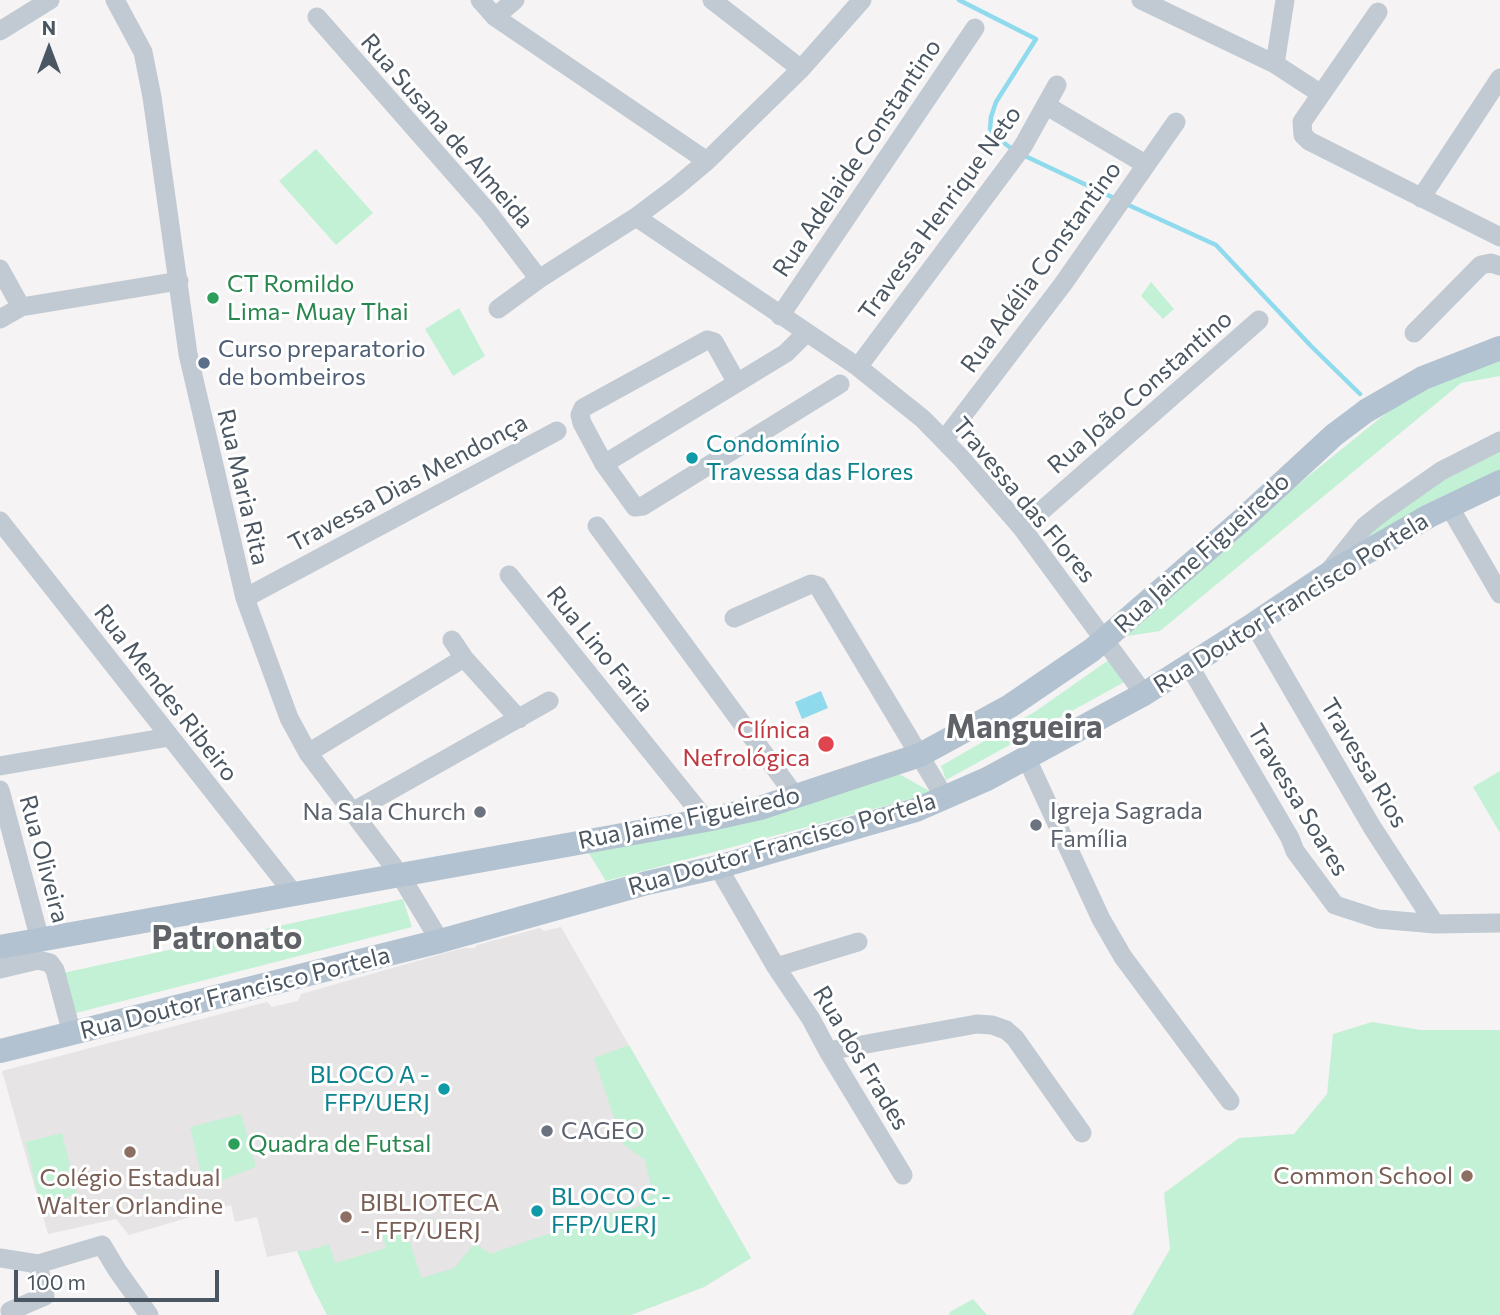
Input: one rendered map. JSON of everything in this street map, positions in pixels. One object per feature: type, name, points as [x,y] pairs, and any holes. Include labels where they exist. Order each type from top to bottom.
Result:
[{"type":"main road","name":"Rua Jaime Figueiredo","points":[[0,947],[706,820],[760,808],[920,755],[1010,706],[1104,640],[1243,519],[1334,435],[1366,411],[1423,379],[1500,348]]},
{"type":"main road","name":"Rua Doutor Francisco Portela","points":[[0,1051],[440,941],[646,883],[719,867],[916,810],[1027,759],[1144,694],[1190,667],[1326,575],[1449,506],[1500,482]]},
{"type":"street","points":[[0,32],[22,7],[50,0]]},
{"type":"street","name":"Rua Maria Rita","points":[[115,0],[143,52],[152,97],[188,354],[245,598],[289,718],[308,753],[400,875],[440,941]]},
{"type":"street","points":[[480,0],[495,17],[707,161]]},
{"type":"street","points":[[495,17],[515,0]]},
{"type":"street","points":[[712,0],[801,69]]},
{"type":"street","points":[[498,309],[539,279],[636,217],[707,161],[801,69],[862,0]]},
{"type":"street","points":[[1141,0],[1275,64],[1321,94]]},
{"type":"street","points":[[1275,64],[1285,0]]},
{"type":"street","points":[[1378,12],[1302,122],[1303,135],[1309,141],[1500,237]]},
{"type":"street","name":"Rua Susana de Almeida","points":[[317,17],[488,212],[539,279]]},
{"type":"street","name":"Rua Adelaide Constantino","points":[[780,316],[975,28]]},
{"type":"street","points":[[1420,198],[1500,78]]},
{"type":"street","name":"Travessa Henrique Neto","points":[[858,367],[1018,153],[1058,85]]},
{"type":"street","points":[[1047,106],[1145,164]]},
{"type":"street","name":"Rua Adélia Constantino","points":[[944,440],[1063,284],[1176,122]]},
{"type":"street","name":"Travessa das Flores","points":[[636,217],[858,367],[923,419],[1022,528],[1144,694]]},
{"type":"street","points":[[1414,333],[1482,265],[1500,266]]},
{"type":"street","points":[[0,269],[21,307]]},
{"type":"street","points":[[0,319],[21,307],[179,281]]},
{"type":"street","name":"Rua João Constantino","points":[[1022,528],[1259,320]]},
{"type":"street","points":[[604,464],[786,354],[806,333]]},
{"type":"street","points":[[737,383],[714,342],[707,340],[583,408],[580,415],[582,423],[604,464],[635,507],[643,506],[841,384]]},
{"type":"street","name":"Travessa Dias Mendonça","points":[[245,598],[557,431]]},
{"type":"street","points":[[1326,575],[1365,526],[1384,511],[1441,471],[1500,441]]},
{"type":"street","points":[[1449,506],[1500,594]]},
{"type":"street","name":"Rua Mendes Ribeiro","points":[[0,522],[294,894]]},
{"type":"street","points":[[597,526],[796,797]]},
{"type":"street","points":[[0,552],[21,548]]},
{"type":"street","name":"Rua Lino Faria","points":[[509,575],[706,820]]},
{"type":"street","points":[[734,618],[816,584],[944,798]]},
{"type":"street","name":"Travessa Rios","points":[[1254,624],[1372,827],[1435,924]]},
{"type":"street","points":[[452,640],[464,658],[519,719]]},
{"type":"street","points":[[308,753],[464,658]]},
{"type":"street","name":"Travessa Soares","points":[[1190,667],[1290,838],[1295,851],[1335,905],[1378,919],[1435,924],[1500,923]]},
{"type":"street","points":[[352,813],[549,701]]},
{"type":"street","points":[[0,766],[169,737]]},
{"type":"street","points":[[1027,759],[1101,919],[1123,957],[1230,1101]]},
{"type":"street","name":"Rua Oliveira","points":[[0,790],[40,940]]},
{"type":"street","name":"Rua dos Frades","points":[[719,867],[776,967],[811,1018],[903,1175]]},
{"type":"street","name":"Rua dos Frades","points":[[776,967],[858,942]]},
{"type":"street","points":[[0,969],[38,960],[50,963],[55,970],[72,1034]]},
{"type":"street","points":[[828,1051],[978,1024],[992,1025],[1006,1030],[1015,1038],[1082,1133]]},
{"type":"street","points":[[0,1258],[38,1264],[102,1245],[149,1315]]},
{"type":"street","points":[[11,1315],[10,1311],[45,1296],[38,1264]]},
{"type":"shaded area","points":[[561,927],[751,1258],[704,1287],[631,1315],[327,1315],[297,1251],[267,1257],[257,1217],[235,1222],[231,1205],[129,1235],[116,1219],[48,1234],[2,1071],[267,1002],[272,1007],[298,1001],[301,994],[463,948],[475,948],[477,945],[540,928],[544,931]]},
{"type":"green space","points":[[316,149],[373,213],[336,245],[279,181]]},
{"type":"green space","points":[[1151,282],[1174,309],[1163,319],[1141,296]]},
{"type":"green space","points":[[459,308],[485,356],[453,376],[425,329]]},
{"type":"green space","points":[[1500,358],[1500,376],[1461,383],[1160,631],[1121,637],[1259,516],[1405,398]]},
{"type":"green space","points":[[1500,448],[1500,476],[1359,552],[1366,531],[1422,490]]},
{"type":"green space","points":[[1113,657],[1128,680],[946,780],[941,766],[1036,711]]},
{"type":"green space","points":[[1500,771],[1500,833],[1473,787]]},
{"type":"green space","points":[[899,774],[933,793],[606,881],[588,852]]},
{"type":"green space","points":[[403,899],[412,927],[72,1014],[63,973]]},
{"type":"green space","points":[[1372,1022],[1421,1030],[1500,1030],[1500,1315],[1132,1315],[1170,1249],[1164,1193],[1239,1138],[1294,1134],[1327,1094],[1333,1034]]},
{"type":"green space","points":[[629,1045],[751,1258],[704,1287],[631,1315],[327,1315],[297,1251],[307,1251],[329,1244],[335,1263],[386,1248],[381,1230],[405,1225],[421,1278],[454,1268],[475,1243],[490,1254],[609,1213],[636,1208],[653,1194],[645,1160],[623,1144],[594,1058]]},
{"type":"green space","points":[[241,1114],[256,1167],[204,1187],[190,1127]]},
{"type":"green space","points":[[62,1133],[77,1194],[40,1205],[26,1142]]},
{"type":"green space","points":[[973,1299],[987,1315],[949,1315],[950,1312]]},
{"type":"water","points":[[821,691],[828,708],[802,719],[795,702]]},
{"type":"waterway","points":[[959,0],[1036,39],[996,102],[991,117],[990,129],[1012,149]]},
{"type":"waterway","points":[[1023,155],[1116,199]]},
{"type":"waterway","points":[[1124,203],[1216,245],[1360,394]]},
{"type":"place","name":"CT Romildo Lima- Muay Thai","points":[[213,298]]},
{"type":"place","name":"Curso preparatorio de bombeiros","points":[[204,363]]},
{"type":"place","name":"Condomínio Travessa das Flores","points":[[692,458]]},
{"type":"place","name":"Clínica Nefrológica","points":[[826,744]]},
{"type":"place","name":"Na Sala Church","points":[[480,812]]},
{"type":"place","name":"Igreja Sagrada Família","points":[[1036,825]]},
{"type":"place","name":"BLOCO A - FFP/UERJ","points":[[444,1089]]},
{"type":"place","name":"CAGEO","points":[[547,1131]]},
{"type":"place","name":"Quadra de Futsal","points":[[234,1144]]},
{"type":"place","name":"Colégio Estadual Walter Orlandine","points":[[130,1152]]},
{"type":"place","name":"Common School","points":[[1467,1176]]},
{"type":"place","name":"BLOCO C - FFP/UERJ","points":[[537,1211]]},
{"type":"place","name":"BIBLIOTECA - FFP/UERJ","points":[[346,1217]]},
{"type":"district","name":"Mangueira","points":[[1024,727]]},
{"type":"district","name":"Patronato","points":[[227,938]]}]
